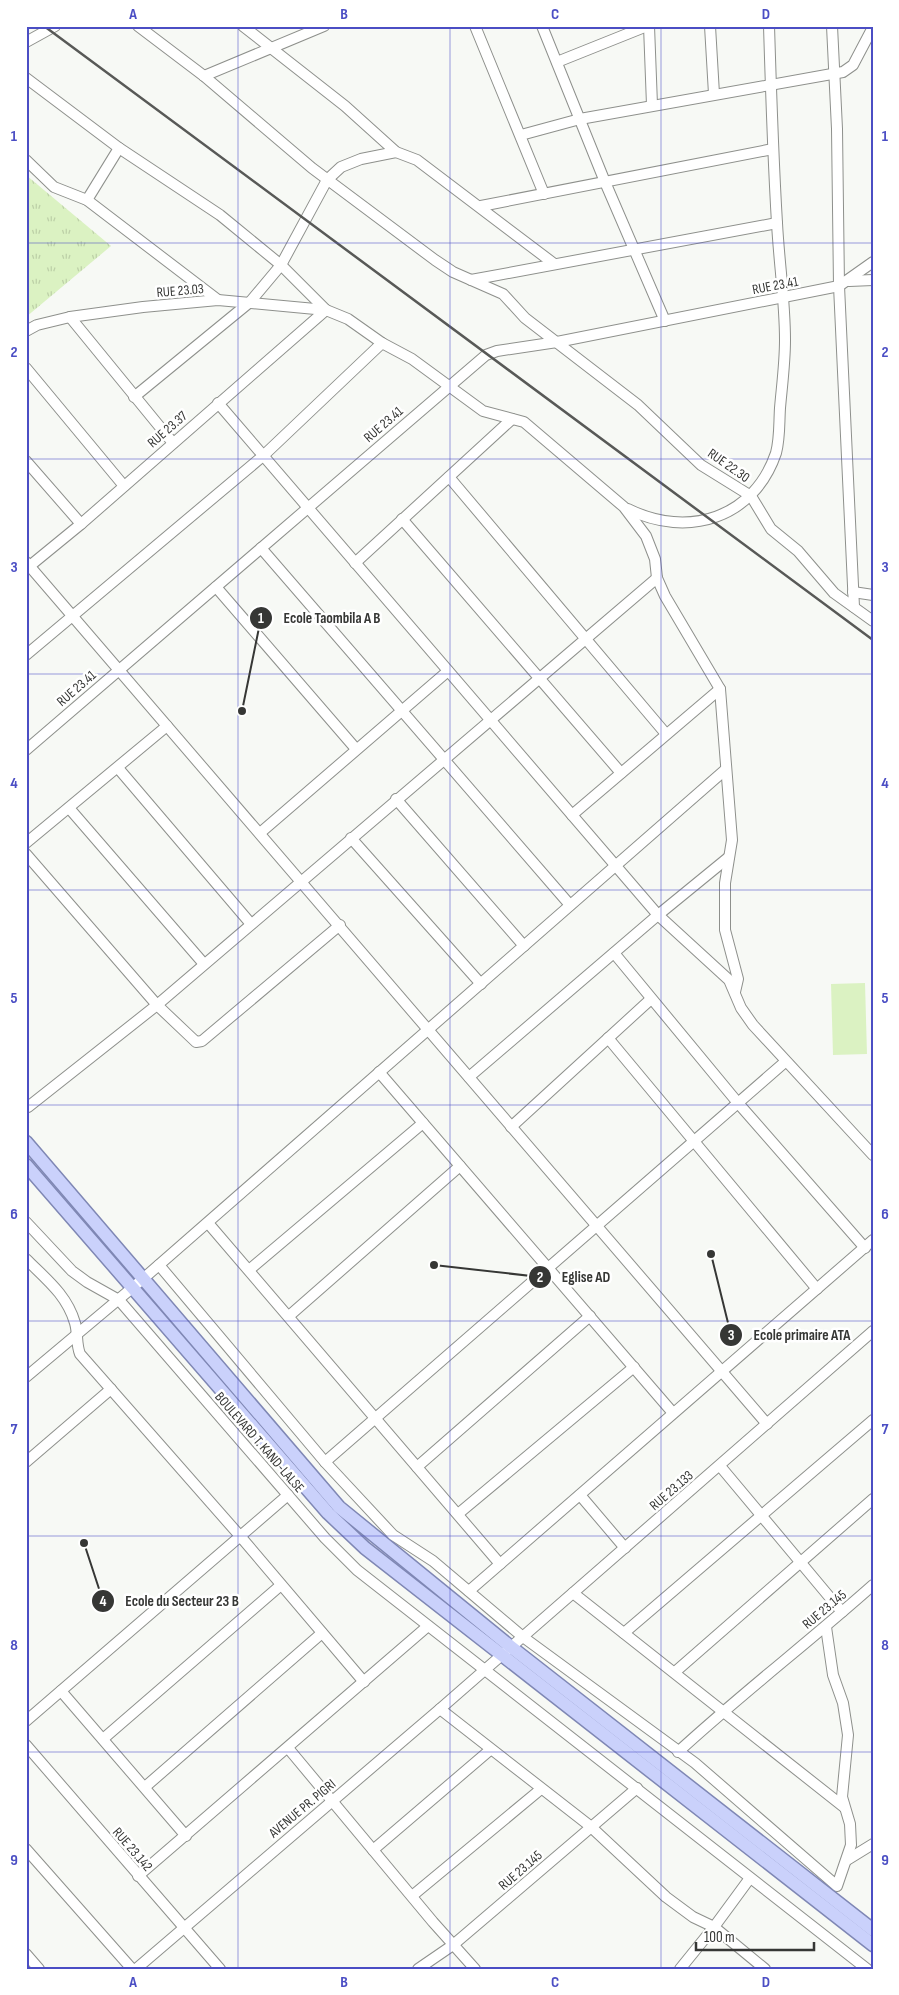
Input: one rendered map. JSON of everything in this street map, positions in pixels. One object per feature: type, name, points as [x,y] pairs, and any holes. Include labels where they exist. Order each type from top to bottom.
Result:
[{"type":"main road","points":[[26,1142],[339,1507],[507,1651],[873,1945]]},
{"type":"main road","points":[[26,1165],[328,1513],[365,1548],[507,1651],[873,1930]]},
{"type":"street","points":[[26,42],[55,26]]},
{"type":"street","name":"RUE 22.30","points":[[138,26],[204,76],[327,180],[440,264],[469,280],[502,294],[525,318],[638,405],[707,470],[750,496],[771,529],[798,551],[834,593],[873,621]]},
{"type":"street","points":[[243,26],[346,106],[396,152],[417,160],[553,263]]},
{"type":"street","points":[[204,76],[324,26]]},
{"type":"street","points":[[475,26],[544,194]]},
{"type":"street","points":[[542,26],[633,250],[665,321]]},
{"type":"street","points":[[557,62],[648,26],[652,105]]},
{"type":"street","points":[[710,26],[714,94]]},
{"type":"street","points":[[624,507],[650,519],[665,522],[694,522],[736,507],[750,496],[769,469],[779,435],[785,339],[773,149],[769,26]]},
{"type":"street","points":[[832,26],[844,283],[854,607]]},
{"type":"street","points":[[521,135],[580,119],[714,94],[771,86],[848,70],[873,27]]},
{"type":"street","points":[[26,78],[119,148],[220,215],[281,265],[326,310],[348,319],[382,343],[412,359],[450,384],[483,411],[530,426],[624,507],[646,536],[656,559],[658,578],[682,630],[720,690],[732,840],[725,883],[725,930],[738,979],[735,992]]},
{"type":"street","points":[[87,200],[119,148]]},
{"type":"street","points":[[480,206],[773,149]]},
{"type":"street","points":[[134,397],[250,302],[281,265],[327,180],[341,167],[396,152]]},
{"type":"street","points":[[26,160],[54,187],[67,194],[87,200],[218,300]]},
{"type":"street","points":[[469,280],[777,223]]},
{"type":"street","points":[[844,283],[873,262]]},
{"type":"street","name":"RUE 23.41","points":[[26,750],[450,384],[486,356],[497,351],[557,342],[665,321],[782,298],[844,283],[873,280]]},
{"type":"street","name":"RUE 23.03","points":[[26,331],[37,325],[70,316],[174,303],[218,300],[326,310]]},
{"type":"street","name":"RUE 23.37","points":[[27,566],[81,524],[326,310]]},
{"type":"street","points":[[70,316],[173,443]]},
{"type":"street","points":[[26,655],[263,456],[382,343]]},
{"type":"street","points":[[26,368],[124,486]]},
{"type":"street","points":[[218,403],[658,915],[728,980],[735,992],[740,1008],[785,1062],[873,1155]]},
{"type":"street","points":[[355,563],[512,420]]},
{"type":"street","points":[[26,461],[81,524]]},
{"type":"street","points":[[449,477],[666,734]]},
{"type":"street","points":[[402,520],[622,773]]},
{"type":"street","points":[[261,548],[570,905]]},
{"type":"street","points":[[27,566],[72,615],[260,832],[767,1424]]},
{"type":"street","points":[[28,1107],[157,1005],[584,638],[658,578]]},
{"type":"street","points":[[216,587],[356,749]]},
{"type":"street","points":[[854,592],[873,595]]},
{"type":"street","points":[[260,832],[448,671]]},
{"type":"street","points":[[572,815],[720,690]]},
{"type":"street","points":[[26,843],[167,726]]},
{"type":"street","points":[[118,768],[251,924]]},
{"type":"street","points":[[26,1377],[208,1223],[725,770]]},
{"type":"street","points":[[396,799],[524,946]]},
{"type":"street","points":[[69,808],[204,964]]},
{"type":"street","points":[[351,838],[481,984]]},
{"type":"street","points":[[26,854],[157,1005],[194,1042],[200,1042],[340,925]]},
{"type":"street","points":[[469,1077],[658,915],[729,857]]},
{"type":"street","points":[[614,953],[738,1103],[865,1248]]},
{"type":"street","points":[[511,1127],[651,999]]},
{"type":"street","points":[[608,1038],[817,1289]]},
{"type":"street","points":[[325,1462],[785,1062]]},
{"type":"street","points":[[379,1072],[674,1413]]},
{"type":"street","points":[[249,1270],[423,1123]]},
{"type":"street","points":[[852,1131],[873,1141]]},
{"type":"street","points":[[288,1316],[460,1166]]},
{"type":"street","name":"BOULEVARD T. KAND-LALSE","points":[[26,1222],[72,1271],[118,1300],[341,1554],[377,1587],[486,1669],[868,1969]]},
{"type":"street","points":[[208,1223],[500,1564]]},
{"type":"street","points":[[469,1591],[873,1240]]},
{"type":"street","points":[[26,1259],[48,1279],[68,1306],[75,1324],[80,1354],[240,1536],[364,1682]]},
{"type":"street","points":[[159,1265],[325,1462],[393,1535],[433,1561],[523,1637],[695,1763],[837,1886]]},
{"type":"street","points":[[417,1467],[590,1316]]},
{"type":"street","name":"RUE 23.133","points":[[486,1669],[873,1331]]},
{"type":"street","points":[[458,1514],[634,1367]]},
{"type":"street","points":[[26,1462],[111,1389]]},
{"type":"street","points":[[624,1633],[873,1420]]},
{"type":"street","points":[[720,1466],[842,1612]]},
{"type":"street","points":[[580,1494],[626,1548]]},
{"type":"street","points":[[26,1721],[288,1495]]},
{"type":"street","points":[[675,1672],[873,1499]]},
{"type":"street","points":[[103,1739],[281,1585]]},
{"type":"street","name":"RUE 23.145","points":[[678,1752],[724,1710],[873,1585]]},
{"type":"street","points":[[573,1593],[724,1710],[844,1807]]},
{"type":"street","points":[[138,1876],[428,1626]]},
{"type":"street","points":[[826,1626],[833,1675],[843,1703],[848,1729],[842,1790],[844,1807],[852,1834],[847,1860],[837,1886],[837,1901],[834,1915]]},
{"type":"street","points":[[145,1787],[322,1633]]},
{"type":"street","name":"AVENUE PR. PIGRI","points":[[136,1969],[486,1669]]},
{"type":"street","points":[[61,1691],[186,1836]]},
{"type":"street","points":[[440,1709],[541,1790],[590,1826],[666,1897],[693,1917],[714,1927],[763,1968]]},
{"type":"street","name":"RUE 23.142","points":[[26,1745],[220,1969]]},
{"type":"street","points":[[288,1748],[475,1969]]},
{"type":"street","points":[[373,1850],[490,1750]]},
{"type":"street","name":"RUE 23.145","points":[[418,1969],[453,1945],[590,1826],[637,1788]]},
{"type":"street","points":[[412,1896],[541,1790]]},
{"type":"street","points":[[847,1860],[873,1844]]},
{"type":"street","points":[[26,1849],[132,1969]]},
{"type":"street","points":[[680,1969],[750,1878]]},
{"type":"street","points":[[26,1954],[39,1969]]},
{"type":"green space","points":[[26,175],[111,246],[26,317]]},
{"type":"green space","points":[[865,983],[867,1054],[833,1055],[831,984]]},
{"type":"railway","points":[[44,26],[873,640]]},
{"type":"place","name":"Ecole Taombila A B","points":[[242,711]]},
{"type":"place","name":"Ecole primaire ATA","points":[[711,1254]]},
{"type":"place","name":"Eglise AD","points":[[434,1265]]},
{"type":"place","name":"Ecole du Secteur 23 B","points":[[84,1543]]}]
